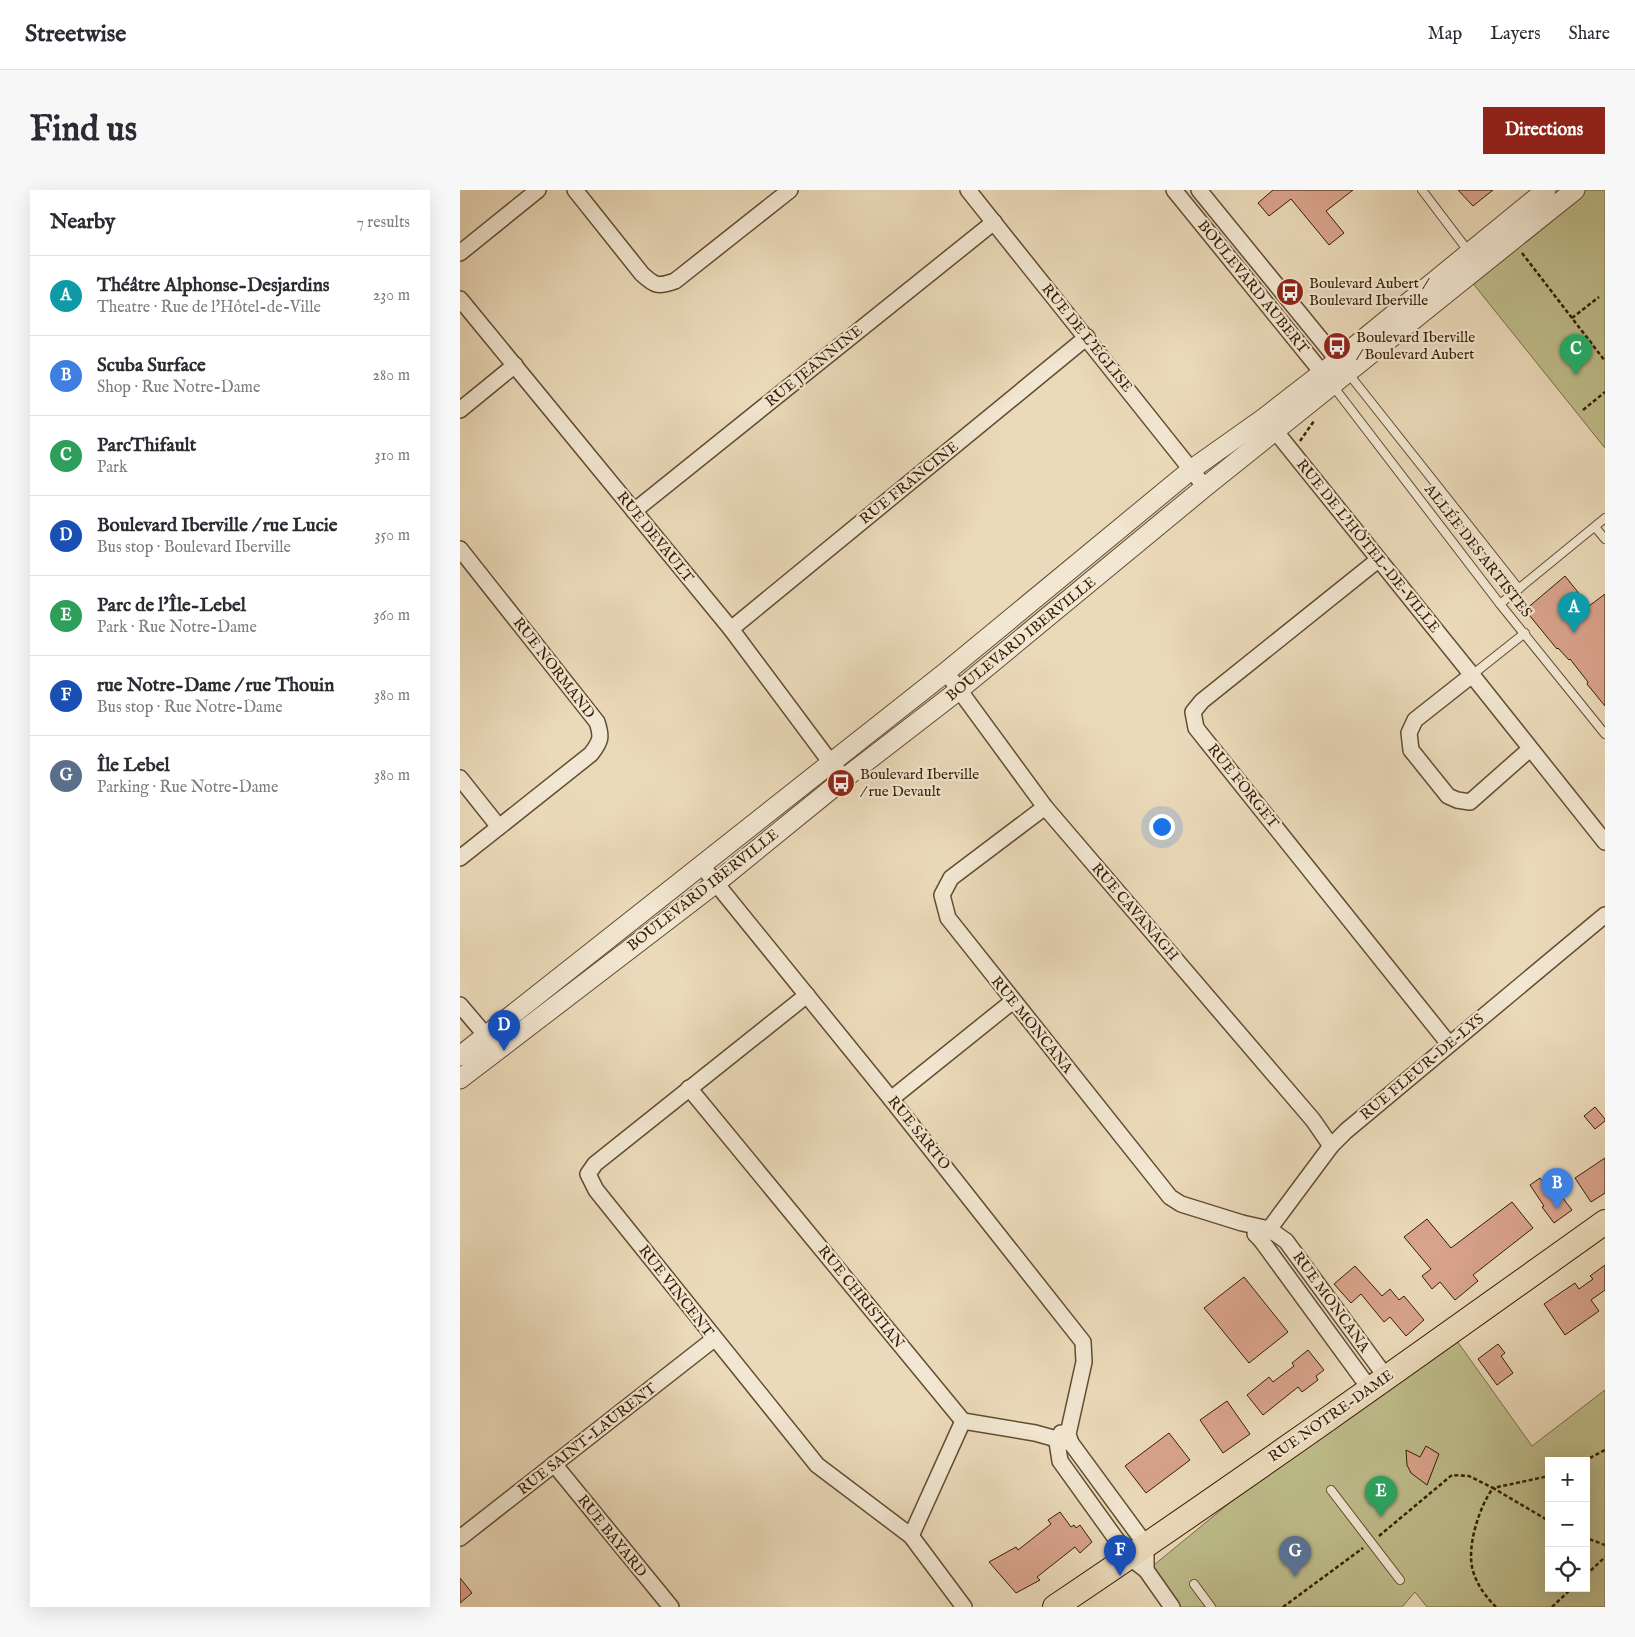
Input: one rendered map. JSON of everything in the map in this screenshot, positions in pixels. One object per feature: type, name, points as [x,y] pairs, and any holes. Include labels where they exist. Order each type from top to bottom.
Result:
[{"type":"main road","name":"RUE NOTRE-DAME","points":[[1055,1607],[1140,1557],[1378,1383],[1605,1222]]},
{"type":"street","points":[[460,253],[538,190]]},
{"type":"street","points":[[574,190],[642,274],[652,283],[662,286],[675,281],[790,190]]},
{"type":"street","name":"RUE DE L'ÉGLISE","points":[[968,190],[1205,487]]},
{"type":"street","name":"BOULEVARD AUBERT","points":[[1174,190],[1327,379]]},
{"type":"street","name":"BOULEVARD AUBERT","points":[[1198,190],[1342,366]]},
{"type":"street","name":"BOULEVARD IBERVILLE","points":[[460,1056],[491,1043],[716,883],[845,778],[959,690],[1205,487],[1269,424],[1475,258],[1546,190]]},
{"type":"street","name":"BOULEVARD IBERVILLE","points":[[1475,258],[1512,240],[1575,190]]},
{"type":"street","name":"RUE JEANNINE","points":[[634,511],[994,222]]},
{"type":"street","name":"RUE DEVAULT","points":[[460,299],[731,629],[831,763],[845,778]]},
{"type":"street","name":"RUE FRANCINE","points":[[731,629],[1087,337]]},
{"type":"street","points":[[460,410],[515,365]]},
{"type":"street","name":"BOULEVARD IBERVILLE","points":[[460,1079],[491,1043],[702,866],[946,672],[1192,469],[1269,424]]},
{"type":"street","name":"RUE DE L'HÔTEL-DE-VILLE","points":[[1269,424],[1605,842]]},
{"type":"street","name":"RUE NORMAND","points":[[460,548],[597,722],[600,734],[599,744],[591,754],[460,858]]},
{"type":"street","name":"RUE FORGET","points":[[1378,560],[1202,701],[1193,712],[1196,728],[1449,1044]]},
{"type":"street","name":"RUE CAVANAGH","points":[[946,672],[1045,807],[1313,1120],[1330,1146]]},
{"type":"street","points":[[1472,675],[1416,720],[1409,734],[1411,750],[1448,796],[1470,802],[1530,750]]},
{"type":"street","points":[[460,778],[499,827]]},
{"type":"street","name":"RUE MONCANA","points":[[1045,807],[951,878],[942,895],[948,918],[1170,1197],[1181,1204],[1242,1222],[1265,1234],[1286,1241],[1378,1383]]},
{"type":"street","name":"RUE SARTO","points":[[702,866],[891,1099],[1083,1342],[1084,1362],[1070,1419],[1062,1431],[1064,1441]]},
{"type":"street","name":"RUE FLEUR-DE-LYS","points":[[1265,1234],[1330,1146],[1449,1044],[1605,915]]},
{"type":"street","name":"RUE VINCENT","points":[[807,995],[595,1164],[588,1174],[596,1190],[714,1340],[817,1465],[911,1536],[964,1607]]},
{"type":"street","points":[[891,1099],[1013,1001]]},
{"type":"street","points":[[460,1005],[491,1043]]},
{"type":"street","name":"RUE CHRISTIAN","points":[[689,1088],[963,1421]]},
{"type":"street","name":"RUE SAINT-LAURENT","points":[[460,1538],[714,1340]]},
{"type":"street","points":[[911,1536],[963,1421],[1036,1433],[1064,1441],[1172,1607]]},
{"type":"street","name":"RUE BAYARD","points":[[554,1464],[671,1607]]},
{"type":"lane","points":[[1422,190],[1475,258]]},
{"type":"lane","points":[[1342,366],[1519,589]]},
{"type":"lane","name":"ALLÉE DES ARTISTES","points":[[1327,379],[1500,604],[1605,734]]},
{"type":"lane","points":[[1500,604],[1605,518]]},
{"type":"lane","points":[[1595,527],[1605,539]]},
{"type":"lane","points":[[1472,675],[1525,633]]},
{"type":"lane","points":[[1330,1490],[1400,1580]]},
{"type":"lane","points":[[1194,1584],[1211,1607]]},
{"type":"path","points":[[1512,240],[1605,361]]},
{"type":"path","points":[[1572,318],[1599,297]]},
{"type":"path","points":[[1582,410],[1605,392]]},
{"type":"path","points":[[1295,444],[1301,440],[1318,416]]},
{"type":"path","points":[[1590,1458],[1605,1450]]},
{"type":"path","points":[[1284,1607],[1371,1542],[1452,1475],[1469,1476],[1545,1519]]},
{"type":"path","points":[[1496,1607],[1486,1597],[1472,1569],[1475,1526],[1486,1497],[1493,1488],[1545,1477]]},
{"type":"path","points":[[1590,1538],[1605,1545]]},
{"type":"path","points":[[1590,1571],[1605,1557]]},
{"type":"path","points":[[1552,1607],[1568,1592]]},
{"type":"shaded area","points":[[1575,190],[1605,190],[1605,448],[1467,276]]},
{"type":"shaded area","points":[[1452,1334],[1532,1446],[1605,1390],[1605,1607],[1427,1607],[1415,1592],[1402,1607],[1168,1607],[1143,1574],[1305,1441]]},
{"type":"building","points":[[1273,190],[1353,190],[1326,211],[1344,233],[1329,245],[1291,199],[1269,216],[1258,203]]},
{"type":"building","points":[[1458,190],[1493,190],[1473,206]]},
{"type":"building","points":[[1565,576],[1589,606],[1605,594],[1605,706],[1570,659],[1557,649],[1525,610]]},
{"type":"building","points":[[1595,1107],[1605,1121],[1595,1129],[1584,1116]]},
{"type":"building","points":[[1605,1158],[1605,1193],[1591,1202],[1575,1178]]},
{"type":"building","points":[[1540,1178],[1553,1197],[1559,1193],[1572,1210],[1554,1223],[1542,1207],[1544,1206],[1530,1185]]},
{"type":"building","points":[[1512,1202],[1533,1228],[1473,1275],[1478,1281],[1455,1300],[1440,1282],[1432,1289],[1422,1276],[1431,1269],[1404,1237],[1427,1219],[1451,1248]]},
{"type":"building","points":[[1605,1265],[1605,1290],[1591,1300],[1599,1311],[1565,1335],[1544,1304],[1575,1283],[1579,1289],[1593,1279],[1590,1276]]},
{"type":"building","points":[[1355,1266],[1382,1296],[1390,1289],[1399,1300],[1404,1296],[1424,1320],[1406,1336],[1390,1317],[1384,1322],[1361,1294],[1351,1303],[1334,1284]]},
{"type":"building","points":[[1244,1277],[1288,1332],[1249,1363],[1204,1308]]},
{"type":"building","points":[[1498,1344],[1505,1353],[1501,1356],[1513,1373],[1497,1385],[1478,1359]]},
{"type":"building","points":[[1308,1350],[1324,1370],[1316,1376],[1318,1380],[1302,1392],[1298,1387],[1263,1415],[1247,1395],[1269,1377],[1273,1382],[1294,1366],[1292,1363]]},
{"type":"building","points":[[1227,1401],[1250,1434],[1223,1453],[1200,1420]]},
{"type":"building","points":[[1169,1433],[1190,1460],[1146,1493],[1125,1466]]},
{"type":"building","points":[[1426,1446],[1439,1454],[1427,1485],[1411,1473],[1407,1465],[1406,1450],[1420,1457]]},
{"type":"building","points":[[1060,1512],[1071,1527],[1074,1525],[1076,1528],[1080,1525],[1092,1542],[1080,1553],[1075,1547],[1037,1577],[1040,1580],[1016,1593],[989,1562],[1016,1547],[1018,1550],[1051,1524],[1048,1520]]},
{"type":"building","points":[[460,1578],[472,1593],[460,1603]]},
{"type":"place","name":"Boulevard Aubert / Boulevard Iberville","points":[[1290,292]]},
{"type":"place","name":"Boulevard Iberville / Boulevard Aubert","points":[[1337,346]]},
{"type":"place","name":"ParcThifault","points":[[1576,375]]},
{"type":"place","name":"Théâtre Alphonse-Desjardins","points":[[1574,633]]},
{"type":"place","name":"Boulevard Iberville / rue Devault","points":[[841,783]]},
{"type":"place","name":"Boulevard Iberville / rue Lucie","points":[[504,1051]]},
{"type":"place","name":"Scuba Surface","points":[[1557,1209]]},
{"type":"place","name":"Parc de l'Île-Lebel","points":[[1381,1517]]},
{"type":"place","name":"rue Notre-Dame / rue Thouin","points":[[1120,1576]]},
{"type":"place","name":"Île Lebel","points":[[1295,1577]]}]
